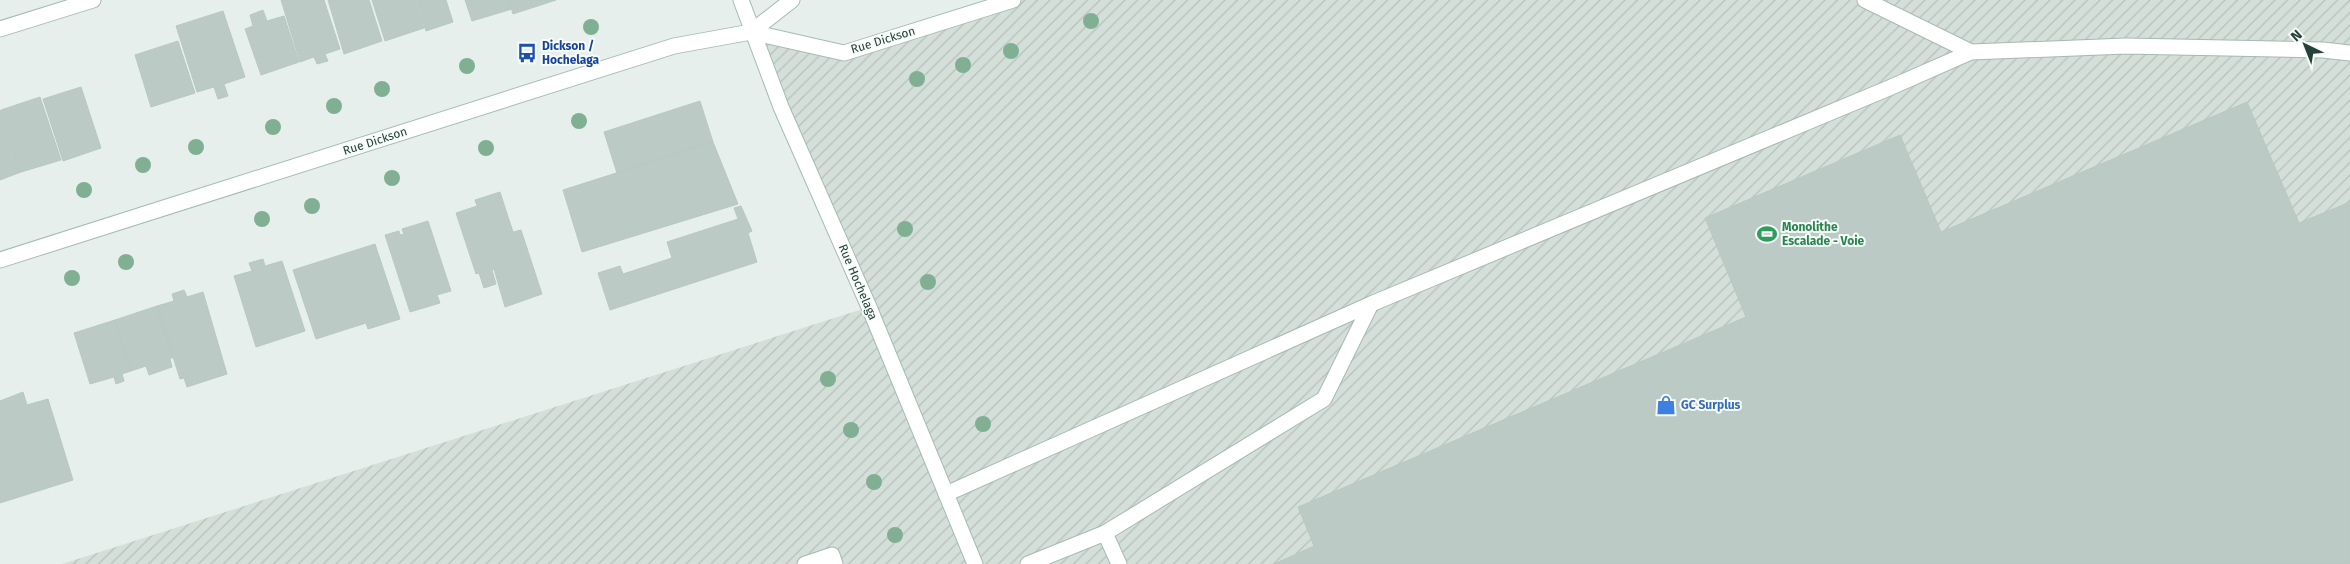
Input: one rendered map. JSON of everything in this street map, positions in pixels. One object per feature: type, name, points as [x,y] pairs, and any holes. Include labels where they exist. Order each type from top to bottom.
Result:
[{"type":"main road","points":[[0,29],[93,0]]},
{"type":"main road","name":"Rue Hochelaga","points":[[741,0],[751,32],[782,108],[869,307],[975,564]]},
{"type":"main road","name":"Rue Dickson","points":[[751,32],[792,0]]},
{"type":"main road","name":"Rue Dickson","points":[[0,260],[674,46],[751,32],[844,53],[1013,0]]},
{"type":"main road","points":[[1865,0],[1970,52]]},
{"type":"main road","points":[[946,494],[1371,304],[1889,88],[1970,52],[2126,46],[2323,50],[2350,53]]},
{"type":"main road","points":[[1028,564],[1105,532],[1324,399],[1371,304]]},
{"type":"main road","points":[[1105,532],[1119,564]]},
{"type":"main road","points":[[805,564],[832,555],[835,564]]},
{"type":"shaded area","points":[[1013,0],[2350,0],[2350,564],[62,564],[869,307],[751,32],[827,50]]},
{"type":"building","points":[[281,0],[324,0],[340,49],[325,54],[328,61],[317,64],[314,57],[300,62]]},
{"type":"building","points":[[328,0],[369,0],[382,41],[344,54]]},
{"type":"building","points":[[372,0],[415,0],[424,28],[385,41]]},
{"type":"building","points":[[416,0],[446,0],[453,22],[426,31]]},
{"type":"building","points":[[465,0],[509,0],[512,9],[472,21]]},
{"type":"building","points":[[509,0],[556,0],[513,14]]},
{"type":"building","points":[[263,10],[267,21],[284,16],[299,62],[261,75],[245,29],[253,26],[250,15]]},
{"type":"building","points":[[223,11],[245,77],[224,84],[228,96],[218,99],[214,87],[197,92],[176,26]]},
{"type":"building","points":[[178,41],[195,93],[151,107],[135,55]]},
{"type":"building","points":[[81,87],[101,148],[63,161],[43,99]]},
{"type":"building","points":[[40,97],[61,160],[21,172],[1,110]]},
{"type":"building","points":[[700,101],[713,142],[617,173],[604,132]]},
{"type":"building","points":[[2247,102],[2299,223],[2350,202],[2350,564],[1274,564],[1314,546],[1298,507],[1746,317],[1705,218],[1900,135],[1941,232]]},
{"type":"building","points":[[0,110],[21,172],[0,180]]},
{"type":"building","points":[[713,142],[738,204],[582,252],[563,190]]},
{"type":"building","points":[[500,192],[513,232],[521,230],[542,294],[505,307],[494,269],[492,270],[496,284],[484,288],[479,273],[476,274],[456,213],[477,206],[475,200]]},
{"type":"building","points":[[741,206],[752,231],[748,233],[757,262],[610,310],[598,273],[620,266],[623,274],[672,258],[667,242],[738,219],[734,208]]},
{"type":"building","points":[[428,221],[451,291],[437,295],[440,303],[410,312],[385,235],[399,231],[400,235],[404,234],[402,229]]},
{"type":"building","points":[[375,244],[400,319],[368,329],[366,323],[316,339],[293,270]]},
{"type":"building","points":[[263,259],[265,266],[282,261],[305,331],[256,347],[234,276],[252,271],[249,263]]},
{"type":"building","points":[[184,290],[187,297],[203,292],[227,374],[187,387],[184,378],[180,379],[157,306],[174,301],[172,294]]},
{"type":"building","points":[[157,306],[173,357],[170,359],[172,367],[149,375],[146,366],[131,371],[115,320]]},
{"type":"building","points":[[115,320],[131,371],[122,374],[124,381],[116,384],[114,377],[90,384],[74,333]]},
{"type":"building","points":[[23,392],[27,405],[48,399],[73,480],[0,503],[0,401]]},
{"type":"place","name":"Dickson / Hochelaga","points":[[527,53]]},
{"type":"place","name":"Monolithe Escalade - Voie","points":[[1767,234]]},
{"type":"place","name":"GC Surplus","points":[[1666,405]]}]
